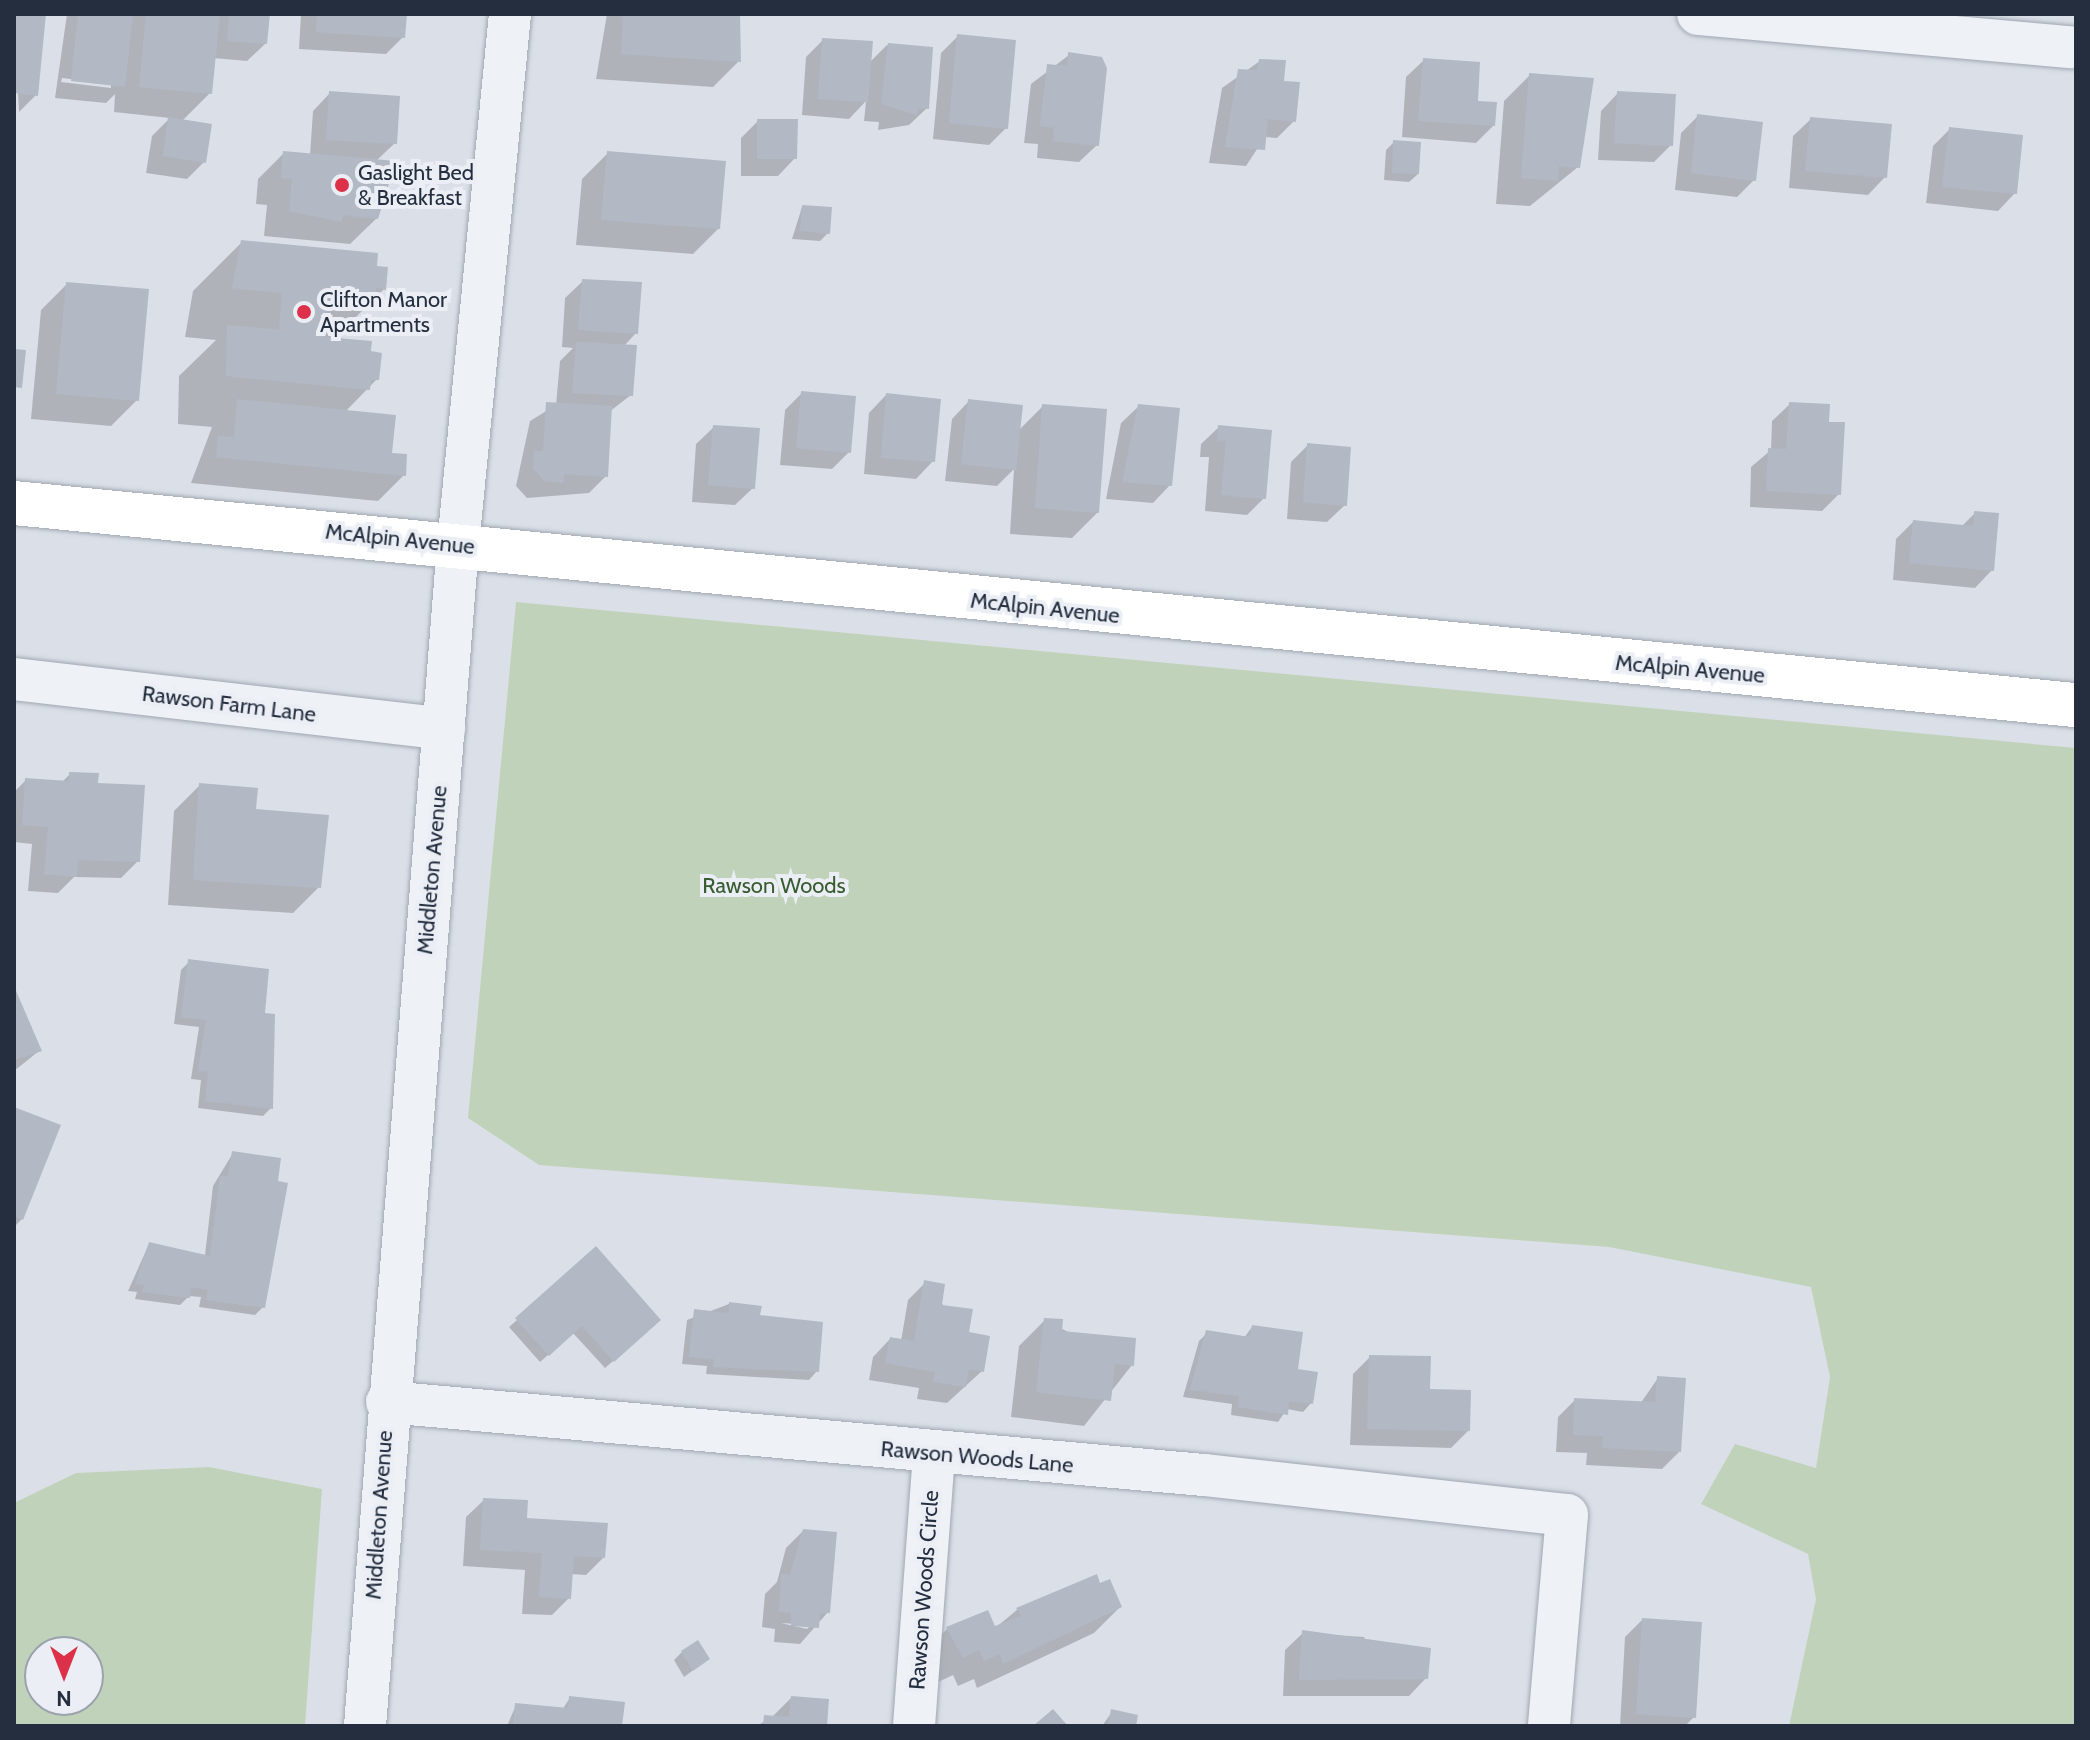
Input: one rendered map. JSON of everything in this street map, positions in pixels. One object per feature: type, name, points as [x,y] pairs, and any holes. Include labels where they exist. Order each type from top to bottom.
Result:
[{"type":"street","name":"Middleton Avenue","points":[[365,1726],[387,1402],[458,545],[510,14]]},
{"type":"street","points":[[1698,14],[2071,47]]},
{"type":"street","name":"McAlpin Avenue","points":[[14,503],[458,545],[1182,622],[2076,705]]},
{"type":"street","name":"Rawson Farm Lane","points":[[14,679],[444,729]]},
{"type":"street","name":"Rawson Woods Lane","points":[[387,1402],[934,1455],[1204,1475],[1567,1515],[1549,1726]]},
{"type":"street","name":"Rawson Woods Circle","points":[[914,1726],[934,1455]]},
{"type":"green space","name":"Rawson Woods","points":[[516,602],[2076,748],[2076,1726],[1789,1726],[1816,1599],[1808,1554],[1701,1504],[1735,1444],[1816,1468],[1830,1377],[1811,1287],[1609,1247],[539,1165],[468,1118]]},
{"type":"green space","points":[[209,1467],[322,1489],[305,1726],[14,1726],[14,1503],[76,1473]]},
{"type":"building","points":[[14,14],[46,14],[38,96],[14,93]]},
{"type":"building","points":[[78,14],[133,14],[125,87],[71,81]]},
{"type":"building","points":[[146,14],[220,14],[212,94],[139,87]]},
{"type":"building","points":[[229,14],[270,14],[267,44],[227,41]]},
{"type":"building","points":[[317,14],[407,14],[405,38],[316,32]]},
{"type":"building","points":[[623,14],[740,14],[741,62],[621,54]]},
{"type":"building","points":[[957,34],[1016,40],[1008,129],[949,123]]},
{"type":"building","points":[[822,38],[873,41],[868,102],[818,99]]},
{"type":"building","points":[[888,43],[933,47],[929,109],[918,108],[917,115],[881,104]]},
{"type":"building","points":[[1068,52],[1102,57],[1107,68],[1099,146],[1053,141],[1054,128],[1040,126],[1047,64],[1067,66]]},
{"type":"building","points":[[1423,58],[1480,62],[1478,101],[1497,102],[1495,126],[1418,121]]},
{"type":"building","points":[[1259,59],[1286,60],[1284,81],[1300,82],[1296,122],[1268,119],[1265,150],[1225,147],[1238,69],[1257,70]]},
{"type":"building","points":[[1529,73],[1594,78],[1580,168],[1559,166],[1558,181],[1521,178]]},
{"type":"building","points":[[329,91],[400,96],[397,144],[326,140]]},
{"type":"building","points":[[1617,91],[1676,94],[1673,146],[1614,143]]},
{"type":"building","points":[[1697,114],[1763,122],[1756,181],[1691,173]]},
{"type":"building","points":[[168,117],[212,124],[206,163],[163,156]]},
{"type":"building","points":[[1810,117],[1892,124],[1887,178],[1805,171]]},
{"type":"building","points":[[757,119],[798,119],[797,159],[757,159]]},
{"type":"building","points":[[1949,127],[2023,135],[2017,194],[1942,187]]},
{"type":"building","points":[[1393,140],[1421,142],[1419,174],[1392,173]]},
{"type":"building","name":"Gaslight Bed & Breakfast","points":[[283,151],[396,161],[378,219],[343,215],[342,222],[289,211],[292,179],[281,178]]},
{"type":"building","points":[[607,151],[726,161],[720,229],[601,220]]},
{"type":"building","points":[[802,205],[832,207],[830,234],[800,231]]},
{"type":"building","name":"Clifton Manor Apartments","points":[[241,240],[378,253],[377,266],[388,267],[386,290],[376,288],[376,299],[329,295],[326,337],[372,341],[371,351],[382,353],[379,380],[371,380],[370,390],[226,376],[227,325],[279,330],[282,293],[232,288]]},
{"type":"building","points":[[582,279],[642,282],[638,334],[578,330]]},
{"type":"building","points":[[66,282],[149,289],[139,401],[56,394]]},
{"type":"building","points":[[576,342],[637,345],[633,396],[572,393]]},
{"type":"building","points":[[14,349],[26,350],[22,388],[14,387]]},
{"type":"building","points":[[801,391],[856,396],[851,453],[796,448]]},
{"type":"building","points":[[886,393],[941,399],[935,462],[881,458]]},
{"type":"building","points":[[237,399],[396,415],[392,453],[407,454],[406,476],[216,457],[218,436],[234,437]]},
{"type":"building","points":[[968,399],[1023,405],[1016,470],[961,464]]},
{"type":"building","points":[[546,402],[612,406],[608,477],[564,474],[563,483],[544,481],[533,468],[534,451],[543,451]]},
{"type":"building","points":[[1789,402],[1830,404],[1829,422],[1845,422],[1841,495],[1766,491],[1768,448],[1786,449]]},
{"type":"building","points":[[1042,404],[1107,409],[1099,513],[1035,508]]},
{"type":"building","points":[[1138,404],[1180,408],[1172,486],[1122,482]]},
{"type":"building","points":[[713,425],[760,428],[755,489],[708,485]]},
{"type":"building","points":[[1218,425],[1272,430],[1266,499],[1221,495],[1226,441],[1217,440]]},
{"type":"building","points":[[1307,443],[1351,447],[1347,506],[1303,502]]},
{"type":"building","points":[[1974,511],[1999,513],[1994,571],[1909,563],[1913,520],[1973,526]]},
{"type":"building","points":[[69,772],[99,773],[98,783],[145,785],[140,862],[78,860],[77,877],[44,874],[48,827],[22,825],[25,778],[69,781]]},
{"type":"building","points":[[199,783],[258,788],[256,809],[329,815],[321,888],[193,880]]},
{"type":"building","points":[[188,959],[269,969],[265,1013],[275,1014],[273,1109],[205,1101],[208,1072],[198,1071],[206,1020],[181,1017]]},
{"type":"building","points":[[14,986],[42,1051],[14,1060]]},
{"type":"building","points":[[14,1107],[61,1125],[23,1220],[14,1216]]},
{"type":"building","points":[[232,1151],[281,1158],[278,1181],[288,1183],[265,1308],[206,1300],[208,1290],[191,1287],[190,1298],[142,1292],[144,1285],[135,1284],[149,1242],[210,1256],[220,1176],[228,1176]]},
{"type":"building","points":[[596,1246],[661,1320],[614,1362],[582,1326],[549,1356],[515,1318]]},
{"type":"building","points":[[924,1280],[945,1284],[942,1305],[973,1309],[969,1332],[990,1336],[984,1372],[969,1369],[966,1387],[933,1382],[935,1372],[885,1363],[890,1337],[914,1341]]},
{"type":"building","points":[[729,1302],[762,1306],[760,1315],[823,1322],[819,1372],[713,1367],[714,1359],[689,1357],[694,1309],[729,1313]]},
{"type":"building","points":[[1044,1318],[1063,1319],[1062,1331],[1136,1338],[1134,1366],[1115,1364],[1111,1401],[1036,1392]]},
{"type":"building","points":[[1252,1325],[1303,1332],[1298,1369],[1318,1372],[1313,1404],[1289,1401],[1288,1415],[1238,1407],[1239,1396],[1190,1390],[1206,1330],[1250,1337]]},
{"type":"building","points":[[1369,1355],[1431,1356],[1430,1389],[1471,1390],[1470,1431],[1367,1429]]},
{"type":"building","points":[[1657,1376],[1686,1378],[1681,1452],[1602,1448],[1603,1436],[1573,1435],[1574,1398],[1655,1402]]},
{"type":"building","points":[[483,1498],[528,1500],[527,1518],[608,1523],[605,1558],[574,1556],[571,1599],[539,1597],[542,1553],[480,1550]]},
{"type":"building","points":[[803,1529],[837,1532],[830,1613],[820,1613],[819,1628],[791,1626],[791,1613],[779,1611],[781,1574],[790,1575]]},
{"type":"building","points":[[1097,1574],[1100,1583],[1110,1579],[1122,1607],[1003,1664],[1000,1654],[984,1661],[979,1650],[963,1658],[946,1627],[988,1610],[995,1626],[1022,1616],[1016,1608]]},
{"type":"building","points":[[1642,1618],[1702,1622],[1696,1718],[1636,1714]]},
{"type":"building","points":[[1302,1630],[1431,1648],[1428,1679],[1299,1680]]},
{"type":"building","points":[[698,1640],[710,1659],[693,1671],[681,1651]]},
{"type":"building","points":[[569,1696],[625,1702],[622,1726],[513,1726],[515,1703],[568,1708]]},
{"type":"building","points":[[791,1696],[829,1699],[827,1726],[763,1726],[764,1715],[789,1717]]},
{"type":"building","points":[[1053,1709],[1068,1726],[1033,1726]]},
{"type":"building","points":[[1111,1709],[1138,1715],[1136,1726],[1108,1726]]},
{"type":"place","name":"Gaslight Bed & Breakfast","points":[[342,185]]},
{"type":"place","name":"Clifton Manor Apartments","points":[[304,312]]}]
